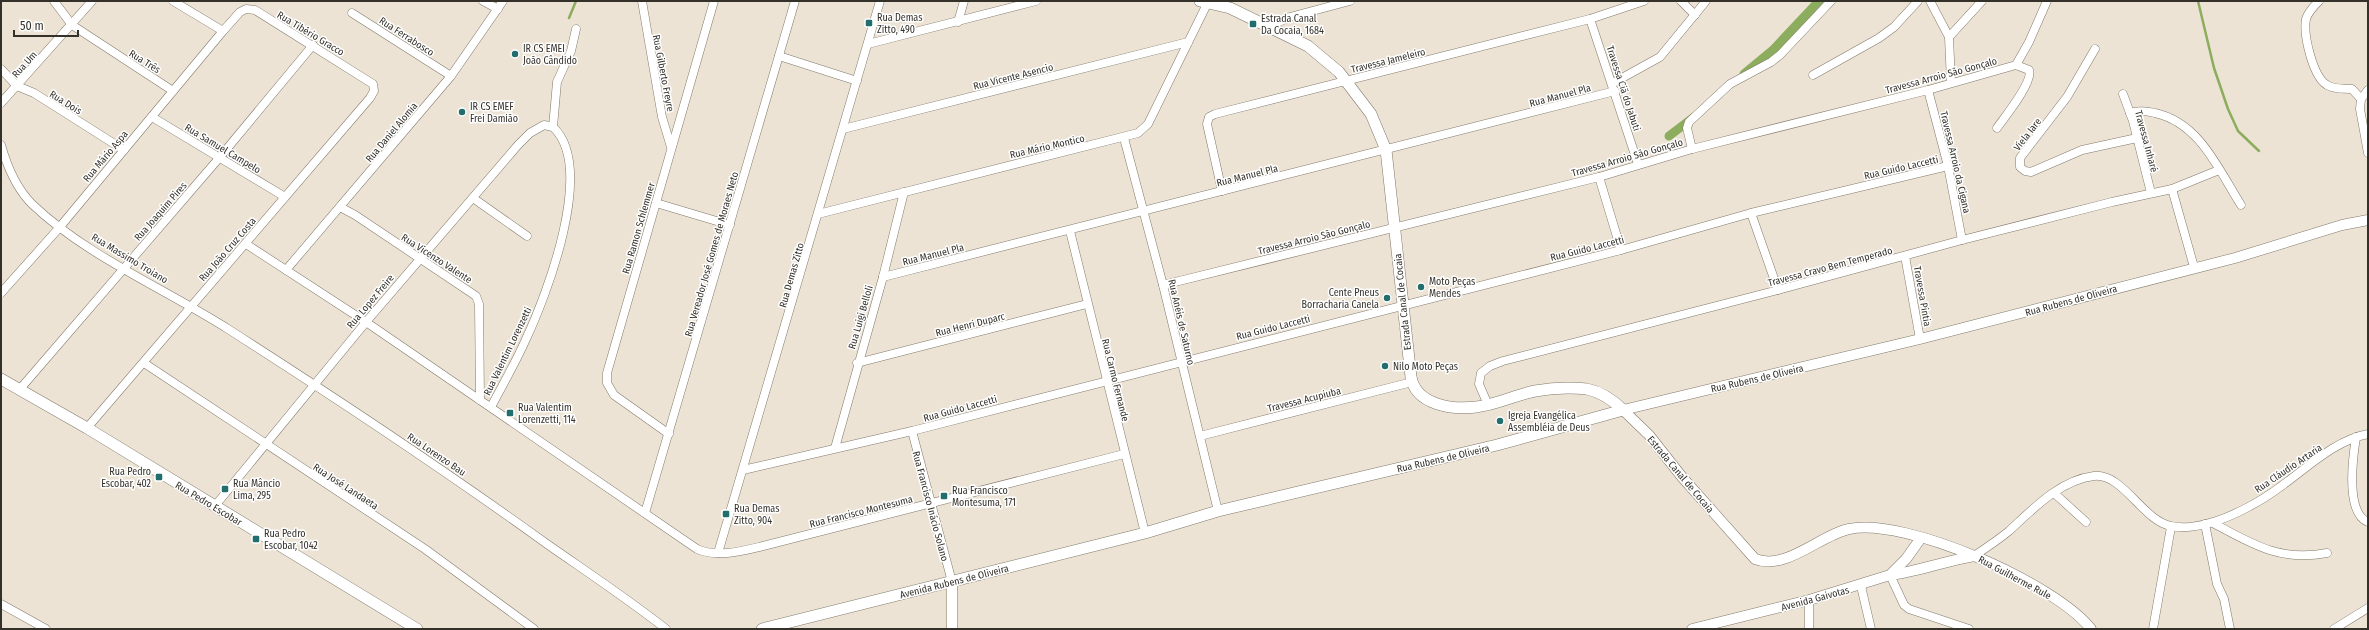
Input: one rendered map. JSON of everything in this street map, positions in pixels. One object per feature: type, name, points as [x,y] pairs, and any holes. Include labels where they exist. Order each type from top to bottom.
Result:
[{"type":"main road","name":"Estrada Canal de Cocaia","points":[[1204,2],[1224,4],[1270,26],[1318,54],[1347,81],[1371,114],[1386,150],[1402,305],[1412,382],[1420,394],[1434,403],[1470,407],[1488,405],[1537,391],[1575,389],[1595,392],[1613,401],[1623,410]]},
{"type":"main road","name":"Rua Pedro Escobar","points":[[1,379],[87,428],[214,507],[359,592],[417,629]]},
{"type":"main road","name":"Rua Rubens de Oliveira","points":[[1145,533],[1218,511],[1497,445],[1623,410]]},
{"type":"main road","name":"Avenida Rubens de Oliveira","points":[[762,629],[1145,533]]},
{"type":"street","name":"Rua Três","points":[[54,1],[72,26],[173,90]]},
{"type":"street","name":"Rua Um","points":[[1,103],[72,26],[92,1]]},
{"type":"street","points":[[172,1],[224,31]]},
{"type":"street","points":[[484,1],[498,10]]},
{"type":"street","name":"Rua Daniel Alomia","points":[[286,270],[451,76],[503,1]]},
{"type":"street","name":"Rua Gilberto Freyre","points":[[642,1],[662,117],[671,148]]},
{"type":"street","name":"Rua Ramon Schlemmer","points":[[668,434],[614,395],[610,389],[607,378],[671,148],[714,1]]},
{"type":"street","name":"Rua Vereador José Gomes de Moraes Neto","points":[[645,513],[795,1]]},
{"type":"street","name":"Rua Demas Zitto","points":[[718,553],[880,1]]},
{"type":"street","points":[[958,22],[964,1]]},
{"type":"street","points":[[868,44],[1036,1]]},
{"type":"street","points":[[1270,26],[1290,17],[1350,1]]},
{"type":"street","name":"Travessa Jameleiro","points":[[1222,191],[1207,124],[1209,117],[1590,18],[1644,1]]},
{"type":"street","points":[[1681,1],[1695,15]]},
{"type":"street","name":"Rua Manuel Pla","points":[[883,277],[1386,150],[1614,87],[1660,57],[1706,1]]},
{"type":"street","points":[[1692,150],[1687,128],[1689,122],[1730,84],[1771,62],[1780,55],[1831,1]]},
{"type":"street","points":[[1813,75],[1884,35],[1918,1]]},
{"type":"street","points":[[1930,1],[1949,38],[1951,82]]},
{"type":"street","points":[[1949,38],[1982,1]]},
{"type":"street","points":[[1997,128],[2023,90],[2030,76],[2030,70],[2016,65],[2029,42],[2047,1]]},
{"type":"street","points":[[2319,1],[2306,20],[2306,34],[2314,65],[2324,83],[2334,88],[2352,89],[2362,98]]},
{"type":"street","name":"Rua Mário Montico","points":[[818,214],[1124,138],[1138,133],[1148,124],[1188,42],[1204,2]]},
{"type":"street","name":"Rua Tibério Gracco","points":[[224,31],[240,12],[246,9],[255,10],[371,82]]},
{"type":"street","name":"Rua Ferrabosco","points":[[352,13],[451,76]]},
{"type":"street","name":"Travessa Ciã do Jabuti","points":[[1590,18],[1614,87],[1638,164]]},
{"type":"street","points":[[553,127],[557,82],[571,50],[576,29]]},
{"type":"street","name":"Rua Mário Aspa","points":[[1,294],[59,228],[173,90],[224,31]]},
{"type":"street","name":"Rua Vicente Asencio","points":[[843,129],[1188,42]]},
{"type":"street","name":"Rua Joaquim Pires","points":[[20,389],[220,157],[313,45]]},
{"type":"street","name":"Viela Iare","points":[[2095,49],[2063,102],[2022,155],[2019,162],[2020,167],[2025,171],[2031,172],[2082,150],[2137,138]]},
{"type":"street","points":[[779,56],[857,81]]},
{"type":"street","name":"Travessa Arroio São Gonçalo","points":[[1163,285],[1599,177],[1638,164],[1928,90],[1951,82],[2016,65]]},
{"type":"street","name":"Rua Dois","points":[[1,69],[17,86],[34,93],[124,150]]},
{"type":"street","name":"Rua João Cruz Costa","points":[[87,428],[373,94],[374,88],[371,82]]},
{"type":"street","name":"Travessa Arroio da Cigana","points":[[1928,90],[1948,166],[1962,240]]},
{"type":"street","points":[[2368,90],[2362,98],[2360,114],[2368,153]]},
{"type":"street","name":"Travessa Inharé","points":[[2123,94],[2130,113],[2151,193]]},
{"type":"street","points":[[2130,113],[2138,111],[2157,114],[2182,124],[2199,139],[2240,205]]},
{"type":"street","name":"Rua Samuel Campelo","points":[[152,117],[284,197]]},
{"type":"street","name":"Rua Lopez Freire","points":[[214,507],[366,322],[530,132],[544,124],[553,127]]},
{"type":"street","name":"Rua Valentim Lorenzetti","points":[[491,407],[526,341],[537,314],[547,289],[564,226],[570,192],[569,161],[561,138],[553,127]]},
{"type":"street","name":"Rua Anéis de Saturno","points":[[1124,138],[1142,211],[1163,285],[1180,362],[1218,511]]},
{"type":"street","points":[[1,145],[16,183],[23,194],[59,228]]},
{"type":"street","name":"Rua Guido Laccetti","points":[[743,470],[912,431],[1621,250],[1751,213],[1948,166]]},
{"type":"street","name":"Travessa Cravo Bem Temperado","points":[[1488,405],[1479,379],[1484,369],[1496,363],[1641,324],[1778,290],[1962,240],[2172,189],[2219,170]]},
{"type":"street","points":[[1599,177],[1621,250]]},
{"type":"street","points":[[2172,189],[2194,267]]},
{"type":"street","name":"Rua Luigi Belloli","points":[[835,448],[883,277],[904,192]]},
{"type":"street","points":[[473,198],[527,236]]},
{"type":"street","points":[[656,203],[730,225]]},
{"type":"street","name":"Rua Vicenzo Valente","points":[[340,207],[355,215],[419,260],[471,293],[478,300],[480,400]]},
{"type":"street","points":[[1751,213],[1778,290]]},
{"type":"street","name":"Rua Rubens de Oliveira","points":[[1623,410],[1920,339],[2255,252],[2342,225],[2368,220]]},
{"type":"street","name":"Rua Massimo Troiano","points":[[59,228],[124,268],[191,305]]},
{"type":"street","name":"Rua Carmo Fernande","points":[[1070,231],[1105,381],[1145,533]]},
{"type":"street","name":"Rua Valentim Lorenzetti","points":[[246,244],[366,322],[697,548],[708,553],[718,553]]},
{"type":"street","name":"Travessa Píntia","points":[[1906,256],[1920,339]]},
{"type":"street","name":"Rua Henri Duparc","points":[[858,362],[1087,304]]},
{"type":"street","name":"Rua Lorenzo Bau","points":[[191,305],[314,384],[458,480],[666,629]]},
{"type":"street","name":"Rua José Landaeta","points":[[144,363],[425,549],[534,629]]},
{"type":"street","name":"Travessa Acupiuba","points":[[1200,436],[1412,382]]},
{"type":"street","name":"Estrada Canal de Cocaia","points":[[1623,410],[1649,435],[1682,477],[1755,559],[1763,561],[1784,558],[1852,529],[1874,529],[1921,538],[1974,556]]},
{"type":"street","name":"Rua Francisco Inácio Solano","points":[[912,431],[930,504],[952,582],[952,629]]},
{"type":"street","name":"Rua Cláudio Artaria","points":[[2171,526],[2209,523],[2268,495],[2317,459],[2356,437],[2368,434]]},
{"type":"street","points":[[2356,437],[2351,475],[2352,490],[2359,511],[2368,522]]},
{"type":"street","name":"Rua Francisco Montesuma","points":[[718,553],[763,546],[1124,454]]},
{"type":"street","points":[[1969,629],[1909,609],[1904,605],[1890,575],[1912,572],[1941,562],[1974,556],[2000,538],[2054,493],[2084,478],[2095,476],[2107,478],[2122,488],[2152,516],[2171,526],[2153,629]]},
{"type":"street","points":[[2054,493],[2086,522]]},
{"type":"street","points":[[2209,523],[2268,551],[2300,557],[2327,553]]},
{"type":"street","points":[[2209,523],[2217,584],[2224,599],[2230,629]]},
{"type":"street","name":"Avenida Gaivotas","points":[[1692,629],[1861,586],[1890,575],[1906,559],[1921,538]]},
{"type":"street","name":"Rua Guilherme Rule","points":[[1974,556],[2028,582],[2065,604],[2078,614],[2091,629]]},
{"type":"street","points":[[1861,586],[1871,629]]},
{"type":"street","points":[[1809,600],[1809,629]]},
{"type":"street","points":[[1,604],[46,629]]},
{"type":"street","points":[[2334,629],[2368,608]]},
{"type":"waterway","points":[[569,18],[576,1]]},
{"type":"waterway","points":[[1744,74],[1773,50],[1819,1]]},
{"type":"waterway","points":[[2198,1],[2214,68],[2228,109],[2238,131],[2259,151]]},
{"type":"waterway","points":[[1669,136],[1694,117]]},
{"type":"place","name":"Rua Demas Zitto, 490","points":[[869,23]]},
{"type":"place","name":"Estrada Canal Da Cocaia, 1684","points":[[1253,24]]},
{"type":"place","name":"IR CS EMEI João Cândido","points":[[515,54]]},
{"type":"place","name":"IR CS EMEF Frei Damião","points":[[462,112]]},
{"type":"place","name":"Moto Peças Mendes","points":[[1421,287]]},
{"type":"place","name":"Cente Pneus Borracharia Canela","points":[[1387,298]]},
{"type":"place","name":"Nilo Moto Peças","points":[[1385,366]]},
{"type":"place","name":"Rua Valentim Lorenzetti, 114","points":[[510,413]]},
{"type":"place","name":"Igreja Evangélica Assembléia de Deus","points":[[1500,421]]},
{"type":"place","name":"Rua Pedro Escobar, 402","points":[[159,477]]},
{"type":"place","name":"Rua Mâncio Lima, 295","points":[[225,489]]},
{"type":"place","name":"Rua Francisco Montesuma, 171","points":[[944,496]]},
{"type":"place","name":"Rua Demas Zitto, 904","points":[[726,514]]},
{"type":"place","name":"Rua Pedro Escobar, 1042","points":[[256,539]]}]
